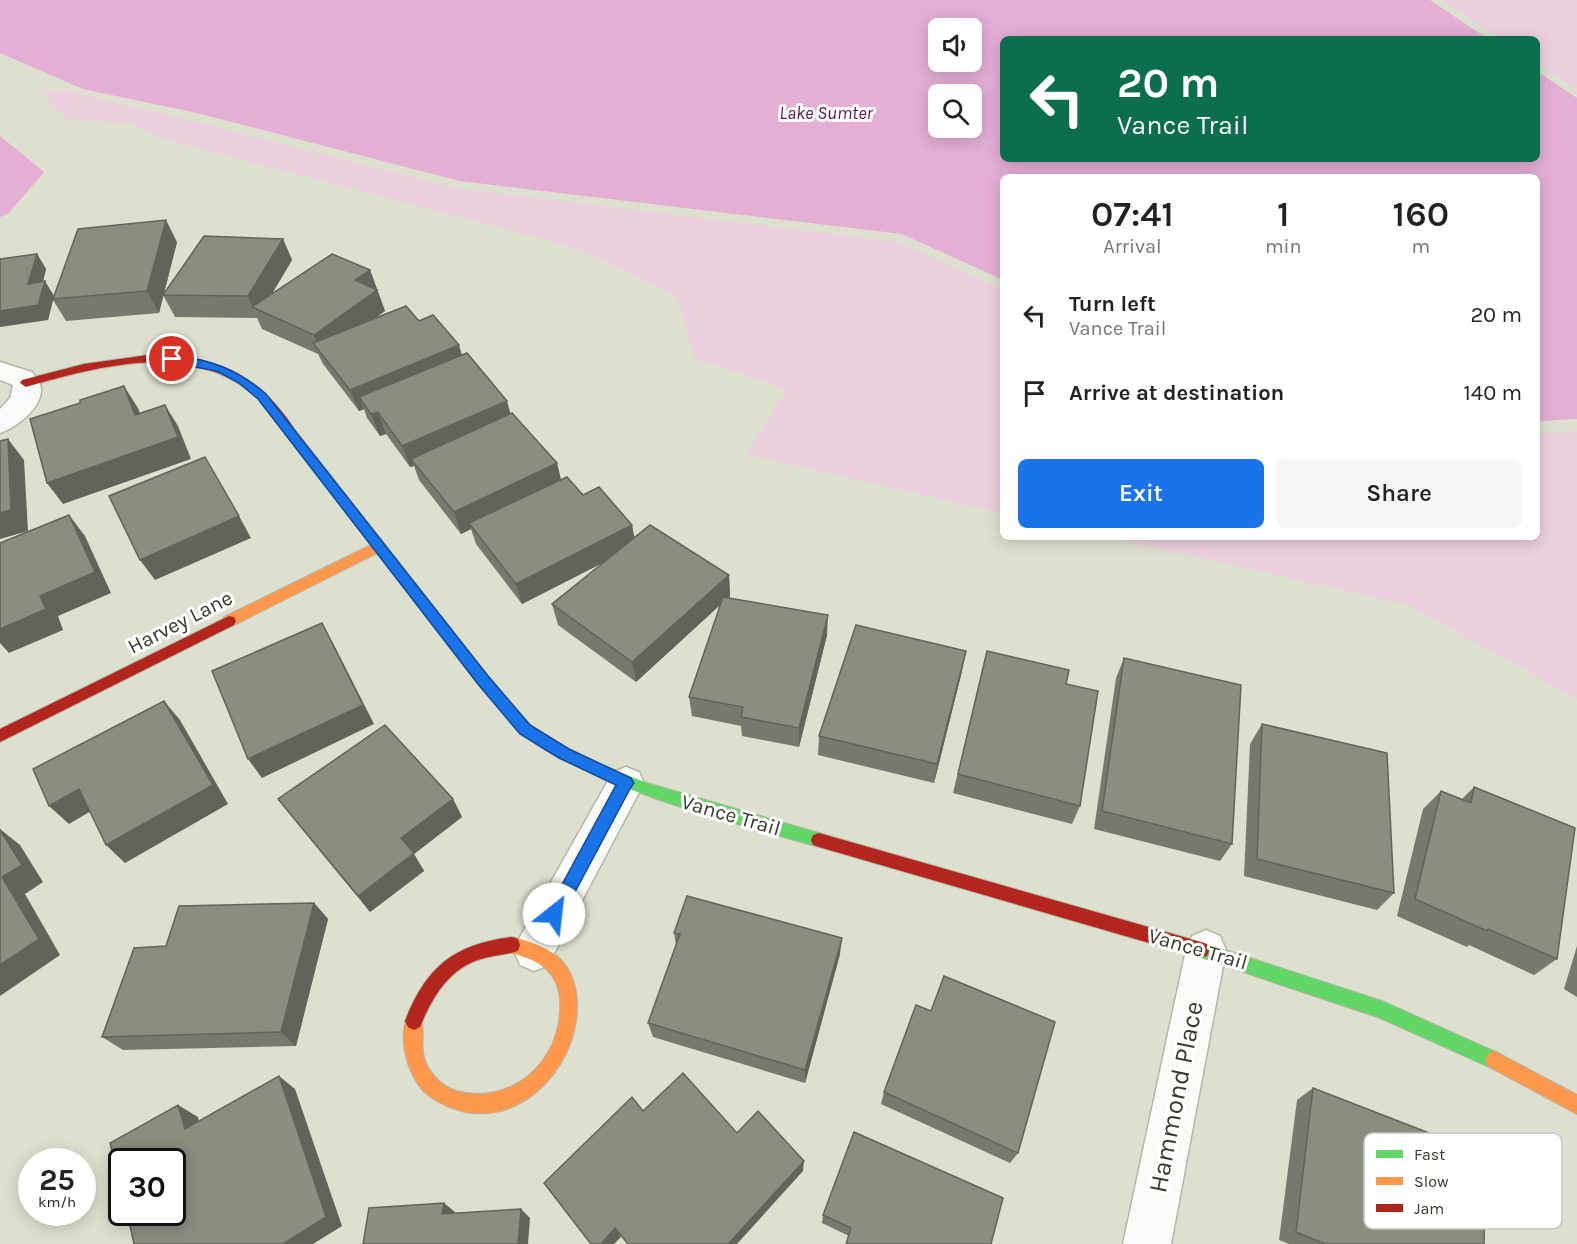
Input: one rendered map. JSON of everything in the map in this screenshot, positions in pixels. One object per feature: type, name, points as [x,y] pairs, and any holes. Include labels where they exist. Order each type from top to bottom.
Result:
[{"type":"street","name":"Vance Trail","points":[[26,383],[84,365],[153,358],[192,361],[220,369],[243,380],[262,396],[525,729],[564,754],[626,783],[905,867],[1206,950],[1358,1000],[1434,1031],[1509,1066],[1577,1105]]},
{"type":"street","points":[[0,371],[19,376],[26,383],[28,393],[23,405],[0,423]]},
{"type":"street","name":"Harvey Lane","points":[[0,736],[379,546]]},
{"type":"street","points":[[534,951],[626,783]]},
{"type":"street","points":[[512,945],[534,951],[554,965],[567,987],[572,1012],[566,1041],[552,1067],[530,1088],[502,1102],[473,1105],[446,1098],[427,1084],[416,1063],[411,1039],[415,1014],[426,990],[443,970],[465,955],[488,946],[512,945]]},
{"type":"street","name":"Hammond Place","points":[[1147,1244],[1206,950]]},
{"type":"shaded area","points":[[1441,0],[1577,0],[1577,90],[1540,65],[1540,36],[1495,36]]},
{"type":"shaded area","points":[[39,90],[66,91],[455,188],[898,242],[1000,289],[1000,512],[746,454],[787,389],[694,358],[677,296],[574,247],[171,141],[129,124],[65,118]]},
{"type":"shaded area","points":[[1577,431],[1577,699],[1409,605],[1123,540],[1540,540],[1540,434]]},
{"type":"water","name":"Lake Sumter","points":[[0,0],[1430,0],[1484,36],[1000,36],[1000,162],[1540,162],[1540,73],[1577,98],[1577,419],[1540,421],[1540,174],[1000,174],[1000,279],[902,234],[460,181],[197,113],[83,89],[0,53]]},
{"type":"water","points":[[0,136],[44,172],[8,214],[0,217]]},
{"type":"building","points":[[166,220],[147,291],[53,299],[78,229]]},
{"type":"building","points":[[204,236],[283,239],[248,296],[163,295]]},
{"type":"building","points":[[37,254],[28,284],[45,281],[38,305],[0,311],[0,259]]},
{"type":"building","points":[[332,254],[370,270],[355,280],[377,290],[314,335],[252,307]]},
{"type":"building","points":[[406,306],[419,321],[433,315],[459,345],[350,390],[313,343]]},
{"type":"building","points":[[467,353],[507,401],[402,446],[378,412],[371,414],[359,397]]},
{"type":"building","points":[[124,386],[135,415],[165,405],[178,437],[47,483],[30,419]]},
{"type":"building","points":[[512,413],[557,463],[454,512],[411,459]]},
{"type":"building","points":[[8,439],[11,510],[0,513],[0,441]]},
{"type":"building","points":[[205,457],[239,516],[140,560],[109,496]]},
{"type":"building","points":[[567,477],[583,495],[599,487],[632,525],[516,584],[469,523]]},
{"type":"building","points":[[69,515],[95,572],[40,596],[46,609],[0,629],[0,543]]},
{"type":"building","points":[[650,525],[729,575],[632,662],[552,604]]},
{"type":"building","points":[[723,597],[828,615],[799,728],[741,717],[743,707],[689,697]]},
{"type":"building","points":[[322,623],[363,705],[248,759],[212,671]]},
{"type":"building","points":[[856,625],[966,651],[937,764],[819,736]]},
{"type":"building","points":[[987,651],[1069,670],[1066,684],[1098,691],[1080,806],[958,774]]},
{"type":"building","points":[[1124,658],[1241,685],[1232,844],[1102,811]]},
{"type":"building","points":[[164,701],[213,785],[106,845],[79,789],[49,806],[33,769]]},
{"type":"building","points":[[1262,724],[1387,753],[1394,893],[1257,859]]},
{"type":"building","points":[[385,725],[453,799],[401,838],[414,853],[358,896],[278,799]]},
{"type":"building","points":[[1474,787],[1575,828],[1557,959],[1415,899],[1441,791],[1471,803]]},
{"type":"building","points":[[0,830],[22,865],[2,877],[39,939],[0,965]]},
{"type":"building","points":[[687,896],[842,938],[805,1070],[648,1023],[680,934],[674,933]]},
{"type":"building","points":[[314,903],[281,1032],[102,1037],[134,948],[166,946],[179,906]]},
{"type":"building","points":[[944,976],[1055,1022],[1018,1153],[884,1092],[916,1005],[931,1011]]},
{"type":"building","points":[[683,1073],[737,1133],[758,1111],[804,1161],[728,1244],[628,1244],[615,1228],[601,1244],[591,1244],[544,1183],[632,1097],[643,1111]]},
{"type":"building","points":[[279,1076],[326,1217],[283,1244],[134,1244],[130,1226],[186,1226],[186,1148],[111,1148],[110,1143],[178,1105],[185,1129]]},
{"type":"building","points":[[1313,1088],[1429,1133],[1364,1133],[1364,1229],[1484,1229],[1484,1244],[1325,1244],[1296,1232]]},
{"type":"building","points":[[854,1132],[1003,1198],[991,1244],[846,1244],[851,1228],[823,1215]]},
{"type":"building","points":[[444,1203],[442,1214],[521,1209],[518,1244],[363,1244],[369,1208]]},
{"type":"traffic: fast","points":[[549,745],[579,762],[646,790],[819,840]]},
{"type":"traffic: fast","points":[[1201,950],[1382,1010],[1494,1060]]},
{"type":"traffic: slow","points":[[291,433],[483,680],[525,729],[549,745]]},
{"type":"traffic: slow","points":[[229,621],[379,546]]},
{"type":"traffic: slow","points":[[414,1021],[413,1048],[421,1074],[433,1088],[442,1094],[471,1103],[491,1102],[510,1098],[527,1089],[554,1062],[563,1045],[568,1026],[569,1000],[563,978],[549,960],[512,945]]},
{"type":"traffic: slow","points":[[1494,1060],[1577,1105]]},
{"type":"traffic: jam","points":[[26,383],[116,362],[148,359],[180,360],[210,366],[238,378],[263,397],[291,433]]},
{"type":"traffic: jam","points":[[0,736],[229,621]]},
{"type":"traffic: jam","points":[[819,840],[1201,950]]},
{"type":"traffic: jam","points":[[414,1021],[429,989],[450,966],[478,951],[512,945]]},
{"type":"route","points":[[172,359],[192,361],[220,369],[243,380],[262,396],[483,680],[525,729],[564,754],[626,783],[554,914]]}]
